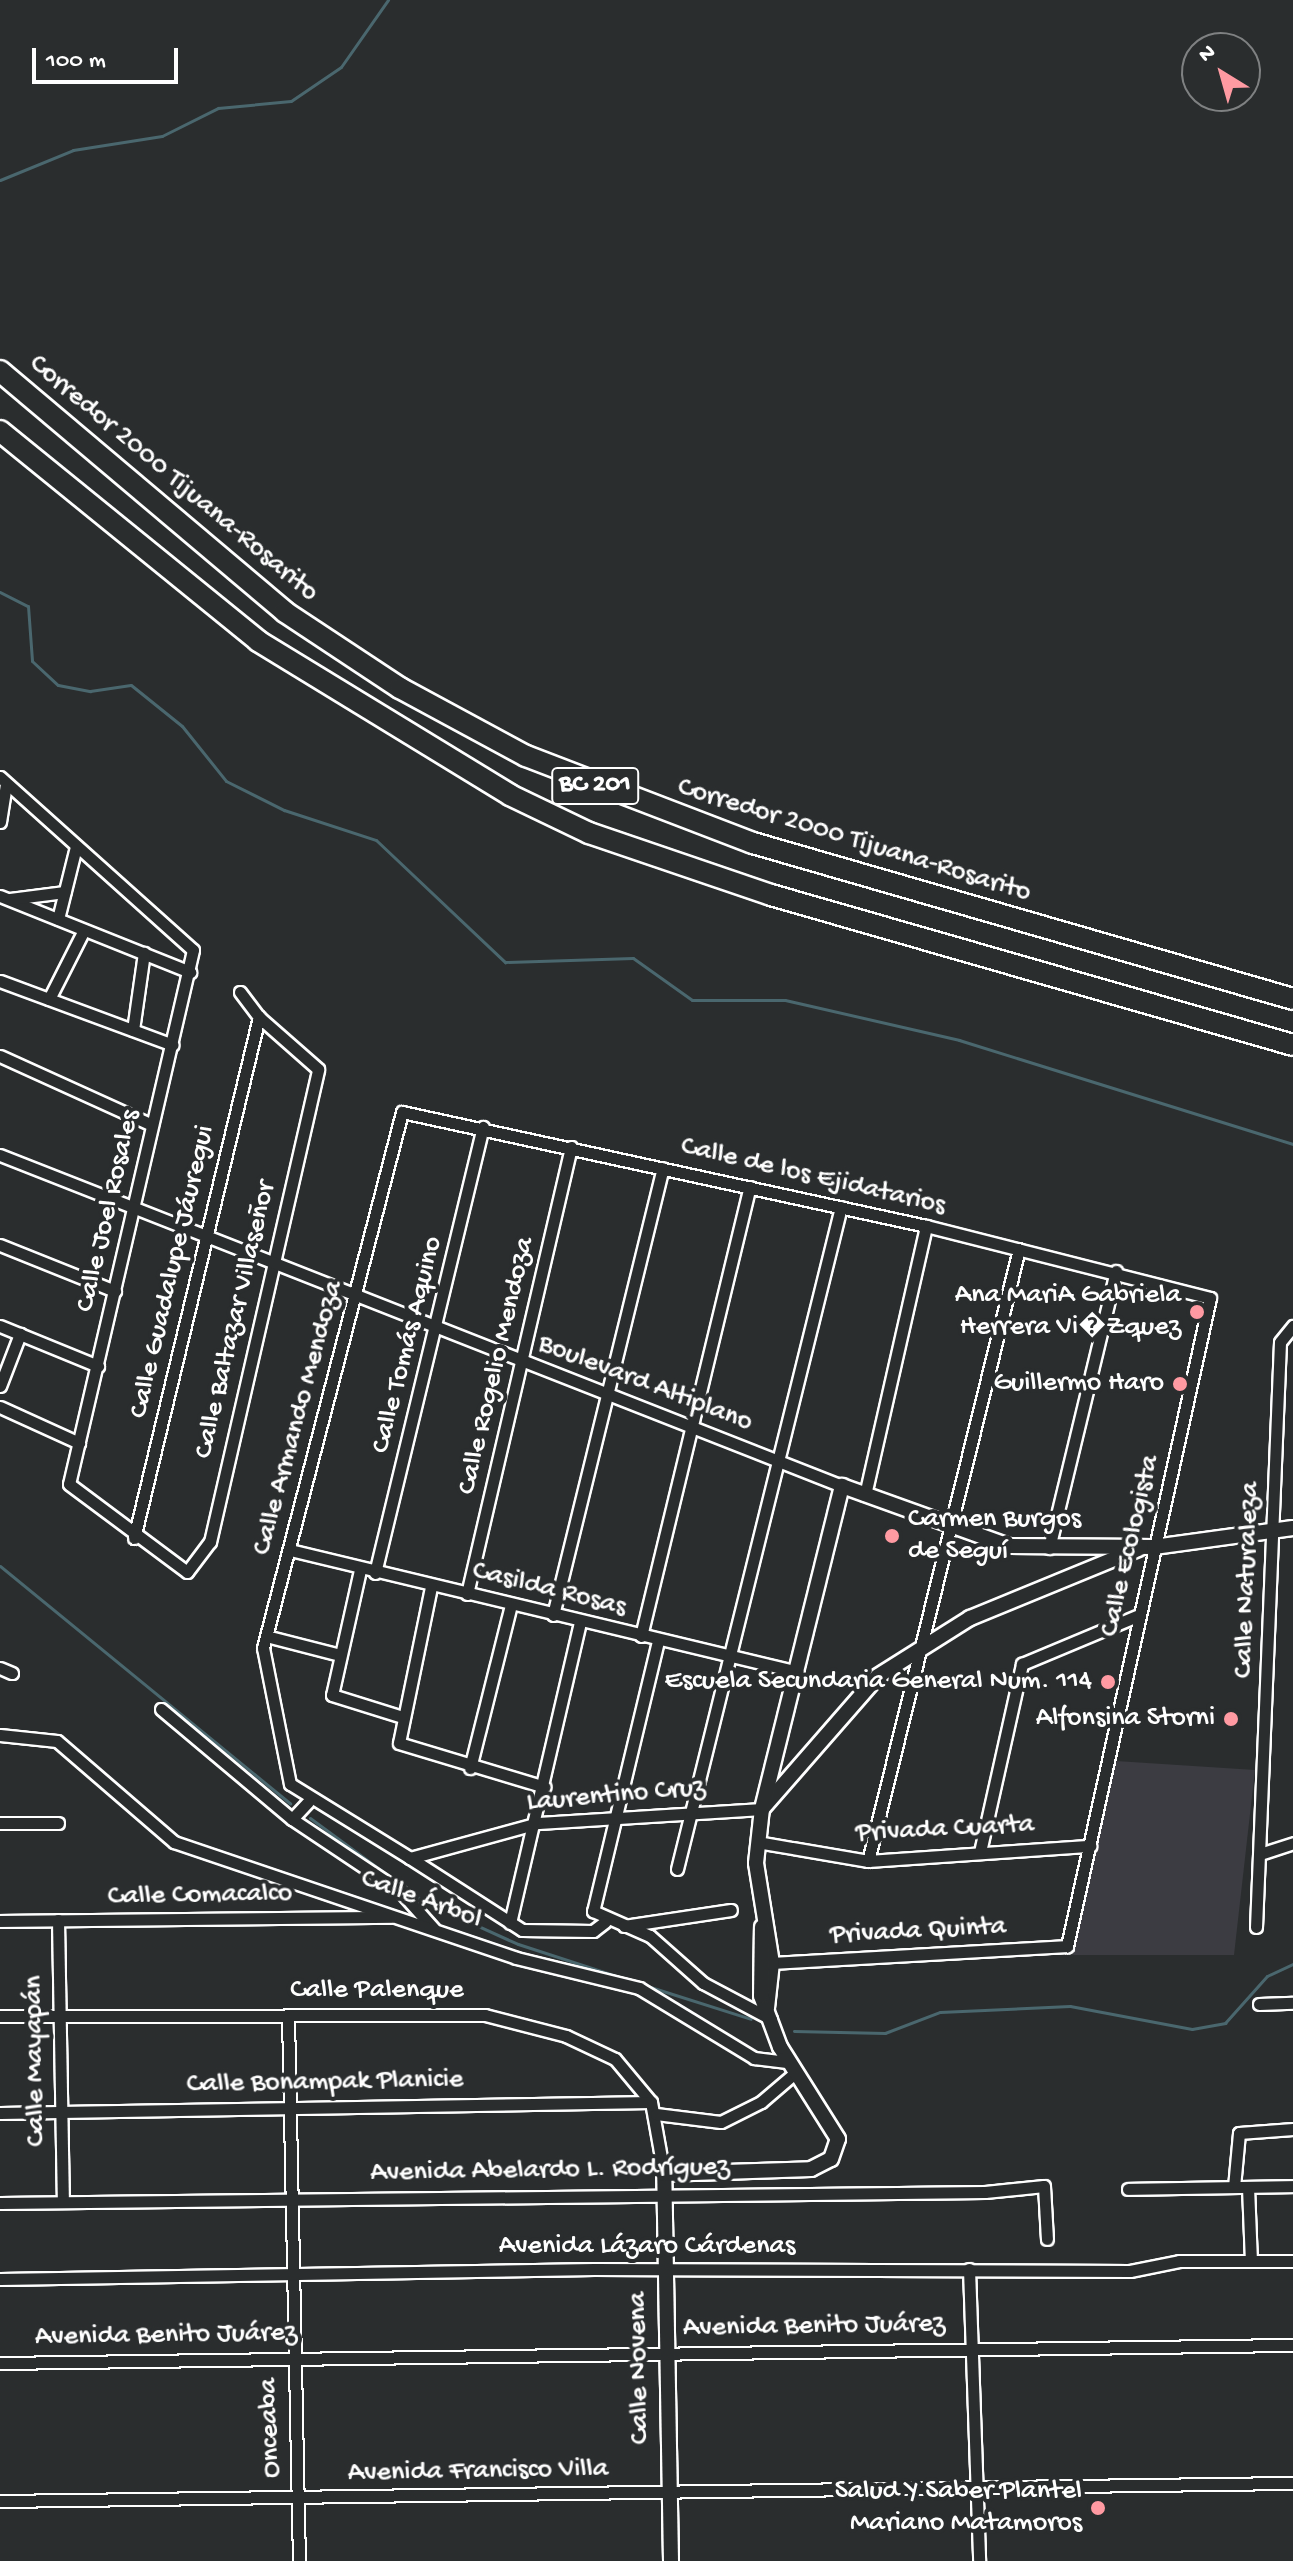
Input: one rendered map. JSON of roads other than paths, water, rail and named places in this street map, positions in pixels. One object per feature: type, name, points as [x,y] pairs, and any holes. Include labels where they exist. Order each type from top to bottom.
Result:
[{"type":"highway","name":"Corredor 2000 Tijuana-Rosarito","points":[[0,371],[285,612],[400,688],[526,756],[753,843],[1293,999]]},
{"type":"highway","name":"BC 201","points":[[0,431],[258,641],[510,795],[589,833],[771,895],[1293,1045]]},
{"type":"street","points":[[0,822],[3,780]]},
{"type":"street","points":[[3,780],[76,847],[58,919]]},
{"type":"street","name":"Calle Joel Rosales","points":[[76,847],[189,944],[190,972],[152,1125],[70,1490],[134,1538]]},
{"type":"street","points":[[5,898],[65,892]]},
{"type":"street","points":[[5,898],[190,972]]},
{"type":"street","points":[[49,999],[84,930]]},
{"type":"street","points":[[133,1030],[144,953]]},
{"type":"street","points":[[0,981],[173,1045]]},
{"type":"street","points":[[240,992],[259,1017]]},
{"type":"street","name":"Calle Baltazar Villaseñor","points":[[134,1538],[182,1570],[194,1568],[210,1542],[318,1065],[259,1017]]},
{"type":"street","name":"Calle Guadalupe Jáuregui","points":[[134,1538],[259,1017]]},
{"type":"street","points":[[0,1056],[152,1125]]},
{"type":"street","name":"Calle de los Ejidatarios","points":[[402,1112],[483,1127],[926,1226],[1116,1271],[1210,1298]]},
{"type":"street","name":"Calle Armando Mendoza","points":[[308,1802],[290,1784],[262,1661],[402,1112]]},
{"type":"street","name":"Calle Tomás Aquino","points":[[375,1573],[439,1330],[483,1127]]},
{"type":"street","name":"Calle Rogelio Mendoza","points":[[467,1594],[524,1364],[571,1147]]},
{"type":"street","name":"Boulevard Altiplano","points":[[0,1155],[694,1433],[842,1486],[951,1530],[997,1544],[1049,1548],[1147,1547],[1293,1528]]},
{"type":"street","points":[[553,1615],[663,1168]]},
{"type":"street","points":[[641,1636],[694,1433],[750,1187]]},
{"type":"street","points":[[677,1869],[841,1207]]},
{"type":"street","points":[[865,1495],[926,1226]]},
{"type":"street","points":[[0,1245],[115,1291]]},
{"type":"street","points":[[868,1861],[925,1646],[1019,1249]]},
{"type":"street","points":[[1049,1548],[1116,1271]]},
{"type":"street","name":"Calle Ecologista","points":[[1067,1946],[1139,1615],[1147,1547],[1210,1298]]},
{"type":"street","points":[[0,1326],[98,1366]]},
{"type":"street","name":"Calle Naturaleza","points":[[1256,1927],[1263,1853],[1273,1529],[1288,1329]]},
{"type":"street","points":[[0,1386],[20,1334]]},
{"type":"street","points":[[0,1407],[79,1443]]},
{"type":"street","points":[[664,2174],[823,2165],[838,2139],[792,2067],[760,1993],[762,1927],[757,1842],[762,1809],[842,1486]]},
{"type":"street","points":[[762,1809],[871,1683],[925,1646],[978,1615],[1147,1547]]},
{"type":"street","name":"Casilda Rosas","points":[[290,1550],[360,1570],[798,1672]]},
{"type":"street","points":[[360,1570],[333,1697],[402,1717]]},
{"type":"street","points":[[431,1587],[402,1717],[402,1747],[545,1787]]},
{"type":"street","points":[[470,1768],[511,1605]]},
{"type":"street","points":[[980,1852],[1022,1664],[1139,1615]]},
{"type":"street","points":[[510,1923],[538,1823],[580,1621]]},
{"type":"street","points":[[266,1636],[340,1655]]},
{"type":"street","points":[[292,1819],[308,1802],[410,1858],[510,1923],[563,1932],[593,1931],[600,1919],[613,1823],[658,1641]]},
{"type":"street","points":[[161,1709],[292,1819],[400,1891],[434,1930]]},
{"type":"street","name":"Calle Árbol","points":[[0,1735],[57,1741],[174,1842],[434,1930],[639,1988],[754,2058],[792,2067]]},
{"type":"street","name":"Laurentino Cruz","points":[[410,1858],[538,1823],[613,1823],[693,1811],[762,1809]]},
{"type":"street","points":[[0,1823],[58,1823]]},
{"type":"street","name":"Privada Cuarta","points":[[757,1842],[868,1861],[1090,1846]]},
{"type":"street","points":[[1263,1853],[1293,1843]]},
{"type":"street","points":[[624,1926],[731,1910]]},
{"type":"street","name":"Calle Comacalco","points":[[0,1921],[401,1917]]},
{"type":"street","points":[[600,1919],[624,1926],[769,2013]]},
{"type":"street","name":"Calle Mayapán","points":[[58,1920],[63,2201]]},
{"type":"street","points":[[762,1927],[772,1963],[769,2013]]},
{"type":"street","name":"Privada Quinta","points":[[772,1963],[1067,1946]]},
{"type":"street","points":[[1259,2004],[1293,2003]]},
{"type":"street","name":"Onceaba","points":[[288,2015],[299,2561]]},
{"type":"street","name":"Calle Palenque","points":[[0,2016],[485,2015],[603,2050],[651,2102],[656,2114],[664,2174]]},
{"type":"street","points":[[656,2114],[721,2122],[761,2102],[792,2067]]},
{"type":"street","name":"Calle Bonampak Planicie","points":[[0,2113],[651,2102]]},
{"type":"street","points":[[1234,2187],[1236,2140],[1252,2129],[1293,2129]]},
{"type":"street","name":"Calle Novena","points":[[664,2174],[671,2561]]},
{"type":"street","name":"Avenida Abelardo L. Rodríguez","points":[[0,2203],[1044,2186],[1047,2239]]},
{"type":"street","points":[[1128,2189],[1293,2186]]},
{"type":"street","points":[[1248,2187],[1251,2261]]},
{"type":"street","name":"Avenida Lázaro Cárdenas","points":[[0,2279],[664,2271],[1130,2271],[1168,2262],[1293,2261]]},
{"type":"street","points":[[969,2269],[979,2489],[979,2561]]},
{"type":"street","name":"Avenida Benito Juárez","points":[[0,2363],[1293,2345]]},
{"type":"street","name":"Avenida Francisco Villa","points":[[0,2501],[1293,2483]]},
{"type":"waterway","points":[[0,180],[73,150],[162,136],[218,108],[291,101],[341,67],[388,0]]},
{"type":"waterway","points":[[0,592],[28,606],[32,661],[58,685],[90,691],[131,685],[182,726],[226,781],[284,810],[376,840],[505,962],[633,958],[692,1000],[785,1000],[959,1040],[1293,1144]]},
{"type":"waterway","points":[[0,1566],[290,1803]]},
{"type":"waterway","points":[[310,1818],[423,1901],[518,1944],[629,1980]]},
{"type":"waterway","points":[[794,2031],[885,2033],[940,2012],[1070,2006],[1192,2029],[1225,2023],[1267,1976],[1293,1964]]},
{"type":"waterway","points":[[644,1985],[751,2019]]},
{"type":"place","name":"Ana MariA Gabriela Herrera Vi�Zquez","points":[[1197,1312]]},
{"type":"place","name":"Guillermo Haro","points":[[1180,1384]]},
{"type":"place","name":"Carmen Burgos de Seguí","points":[[892,1536]]},
{"type":"place","name":"Escuela Secundaria General Num. 114","points":[[1108,1682]]},
{"type":"place","name":"Alfonsina Storni","points":[[1231,1719]]},
{"type":"place","name":"Salud Y Saber Plantel Mariano Matamoros","points":[[1098,2508]]}]
